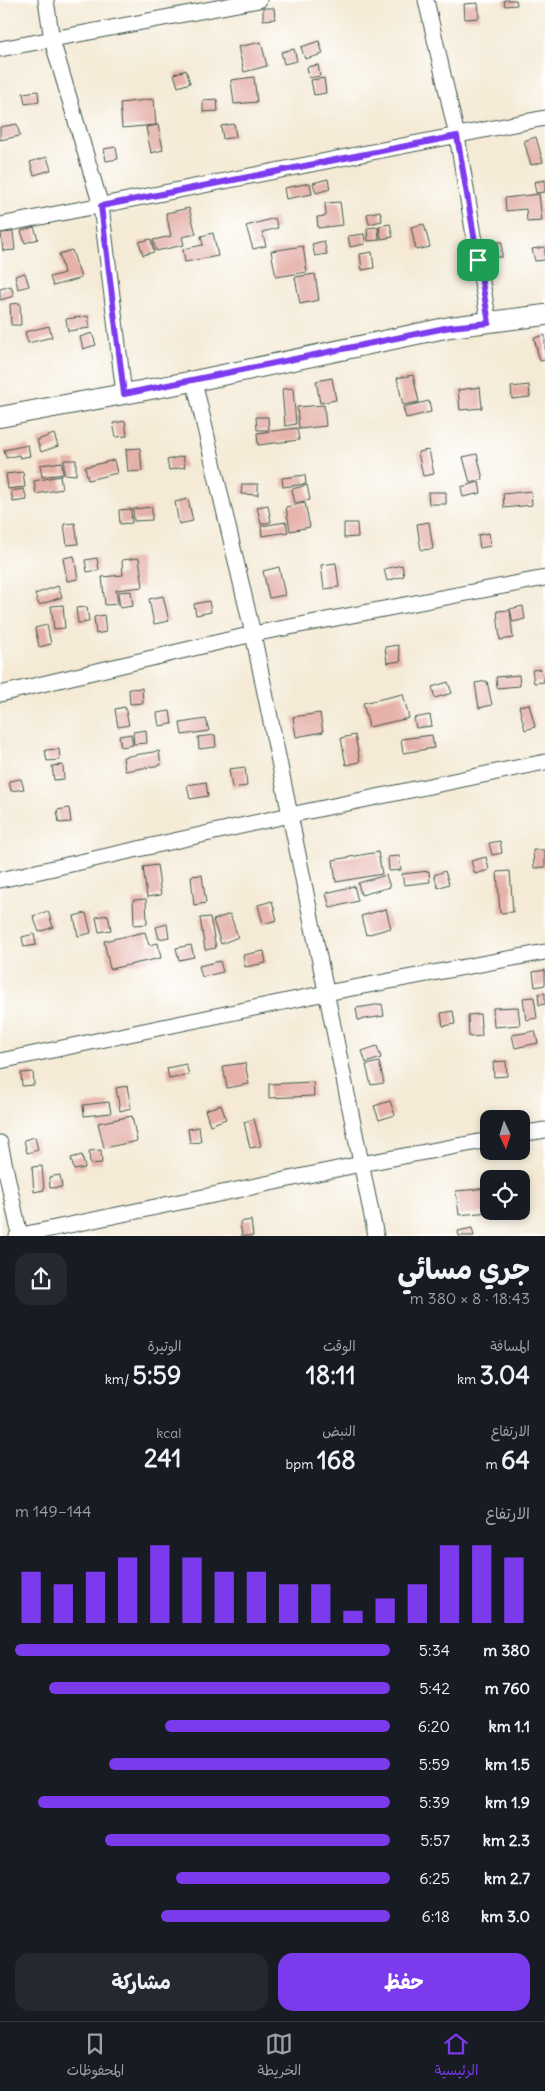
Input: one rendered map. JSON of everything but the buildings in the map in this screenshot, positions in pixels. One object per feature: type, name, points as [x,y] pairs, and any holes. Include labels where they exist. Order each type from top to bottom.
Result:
[{"type":"street","points":[[46,0],[52,40],[101,206],[124,394]]},
{"type":"street","points":[[0,49],[260,0]]},
{"type":"street","points":[[426,0],[457,136],[489,323]]},
{"type":"street","points":[[0,225],[545,118]]},
{"type":"street","points":[[0,417],[194,380],[450,327],[545,315]]},
{"type":"street","points":[[194,380],[253,634],[376,1236]]},
{"type":"street","points":[[0,694],[253,634],[545,578]]},
{"type":"street","points":[[0,880],[290,815],[545,762]]},
{"type":"street","points":[[0,1061],[326,993],[545,952]]},
{"type":"street","points":[[530,1132],[545,1130]]},
{"type":"street","points":[[0,1143],[19,1236],[362,1164],[480,1142]]},
{"type":"route","points":[[457,136],[478,260],[489,323],[450,327],[124,394],[101,206],[457,136]]}]
